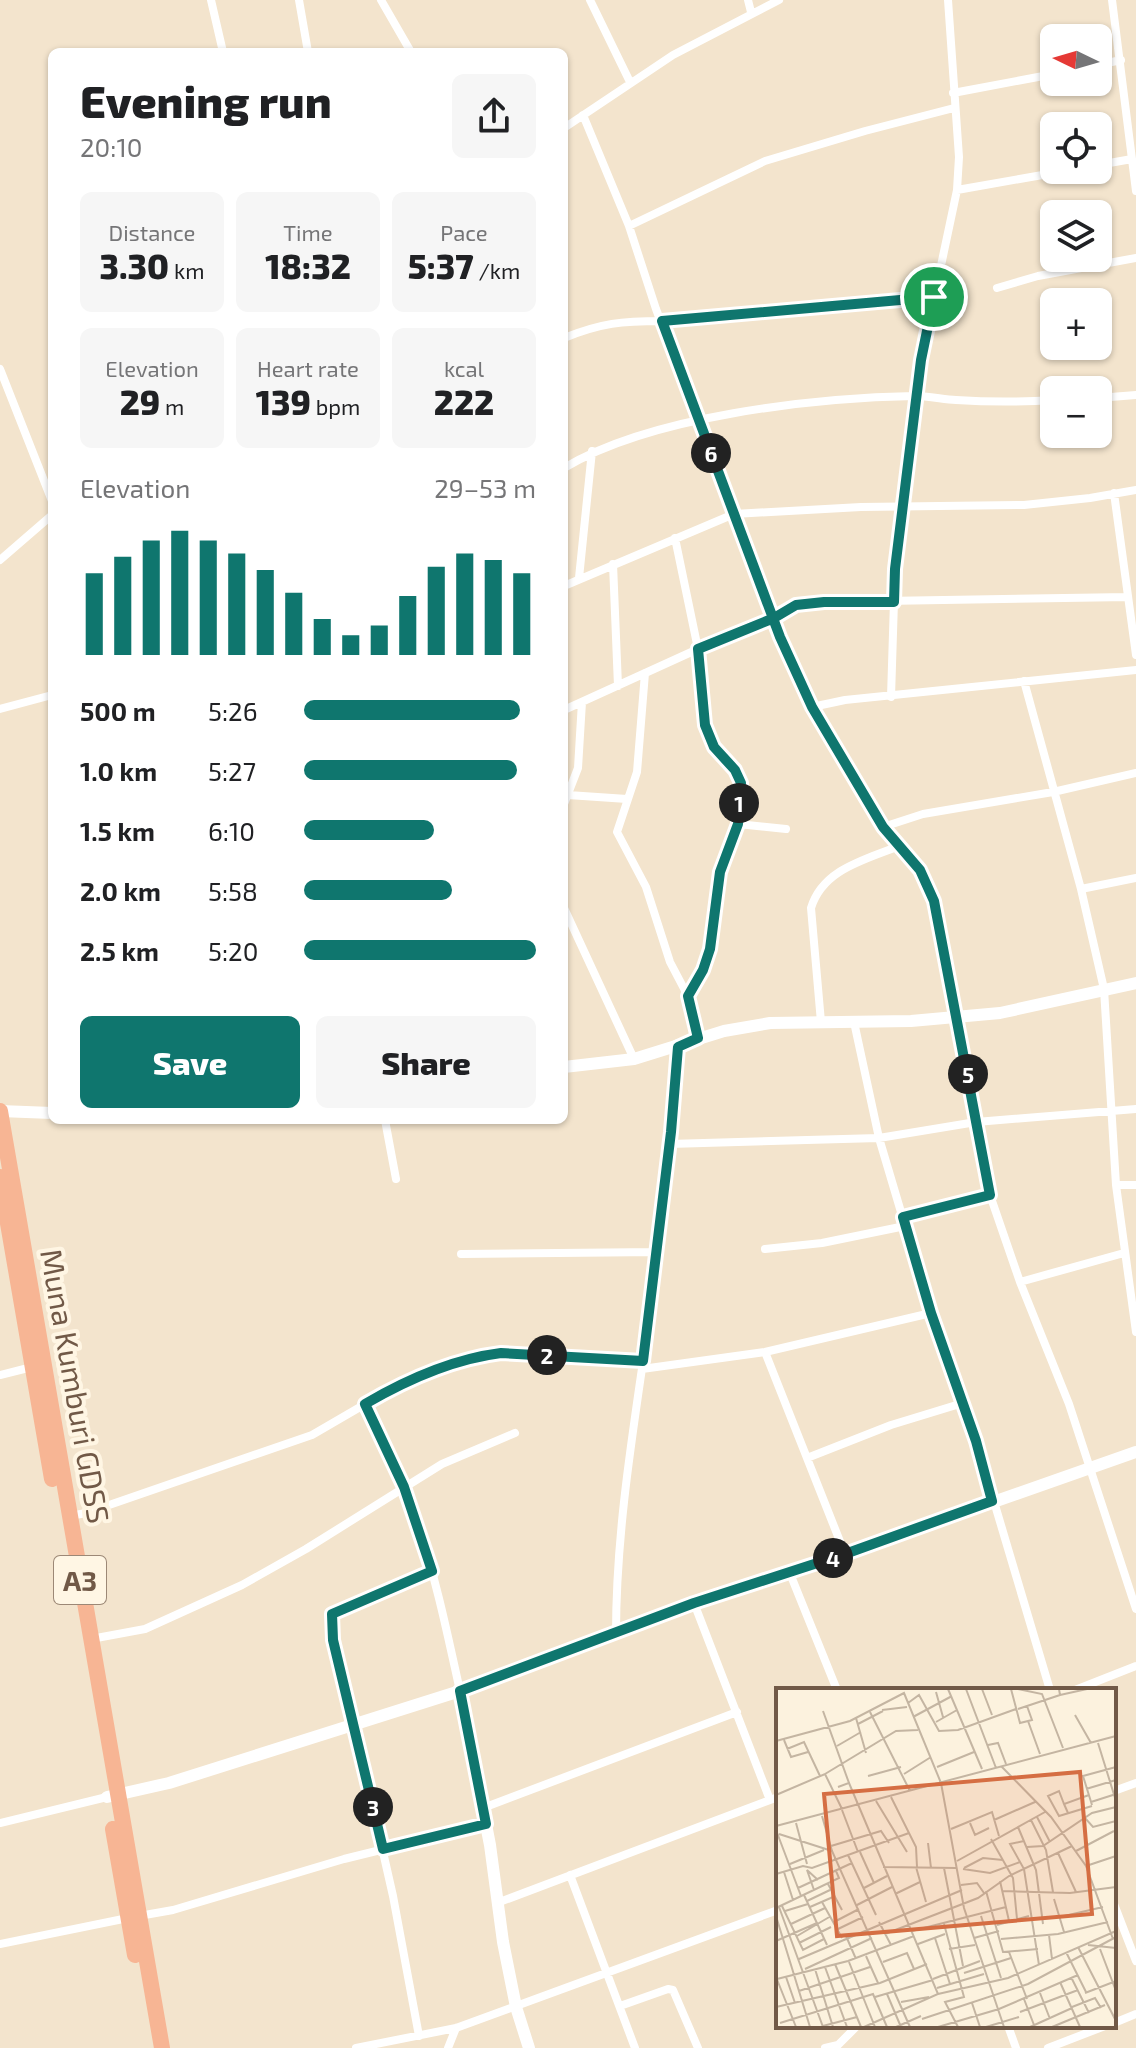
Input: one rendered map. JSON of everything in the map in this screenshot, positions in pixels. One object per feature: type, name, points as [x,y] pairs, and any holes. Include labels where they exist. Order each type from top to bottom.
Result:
[{"type":"highway","name":"Muna Kumburi GDSS","points":[[0,1111],[70,1516],[113,1796]]},
{"type":"highway","name":"Muna Kumburi GDSS","points":[[0,1177],[134,1917],[162,2048]]},
{"type":"highway","name":"Muna Kumburi GDSS","points":[[134,1917],[151,2048]]},
{"type":"street","points":[[211,0],[222,48]]},
{"type":"street","points":[[299,0],[307,48]]},
{"type":"street","points":[[381,0],[409,48]]},
{"type":"street","points":[[590,0],[630,82]]},
{"type":"street","points":[[748,0],[751,12]]},
{"type":"street","points":[[568,125],[673,55],[779,0]]},
{"type":"street","points":[[891,697],[895,569],[921,360],[957,190],[959,157],[948,0]]},
{"type":"street","points":[[1112,0],[1136,191]]},
{"type":"street","points":[[1112,62],[1121,60]]},
{"type":"street","points":[[953,93],[1040,77]]},
{"type":"street","points":[[629,226],[765,161],[954,108]]},
{"type":"street","points":[[583,115],[629,226],[774,618],[812,707],[883,827],[920,870],[934,901],[990,1195],[1020,1282],[1069,1404],[1136,1609]]},
{"type":"street","points":[[1112,163],[1132,159]]},
{"type":"street","points":[[957,190],[1040,175]]},
{"type":"street","points":[[997,288],[1038,276],[1136,258]]},
{"type":"street","points":[[568,336],[596,325],[625,321],[662,321],[934,297]]},
{"type":"street","points":[[0,369],[48,491]]},
{"type":"street","points":[[1112,397],[1136,395]]},
{"type":"street","points":[[568,466],[592,451],[655,432],[800,404],[918,396],[955,400],[1040,400]]},
{"type":"street","points":[[579,578],[592,451]]},
{"type":"street","points":[[568,584],[734,514],[904,506],[1024,505],[1136,490]]},
{"type":"street","points":[[1114,493],[1136,655]]},
{"type":"street","points":[[0,560],[48,518]]},
{"type":"street","points":[[675,538],[698,649],[705,725],[714,747],[735,770],[741,783],[738,824],[720,872],[710,949],[703,970],[688,996]]},
{"type":"street","points":[[613,564],[618,686]]},
{"type":"street","points":[[568,708],[774,618],[796,605],[1128,597]]},
{"type":"street","points":[[812,707],[845,700],[1136,670]]},
{"type":"street","points":[[645,673],[637,772],[617,832],[646,887],[670,962],[688,996],[698,1038]]},
{"type":"street","points":[[1024,681],[1081,889],[1104,989],[1116,1185],[1136,1332]]},
{"type":"street","points":[[0,709],[48,696]]},
{"type":"street","points":[[568,795],[578,768],[582,702]]},
{"type":"street","points":[[883,827],[923,814],[1053,792],[1136,773]]},
{"type":"street","points":[[568,800],[627,799]]},
{"type":"street","points":[[738,824],[786,829]]},
{"type":"street","points":[[821,1022],[811,908],[816,893],[828,879],[849,866],[899,846]]},
{"type":"street","points":[[1081,889],[1136,878]]},
{"type":"street","points":[[568,917],[634,1059]]},
{"type":"street","points":[[568,1067],[634,1059],[698,1038],[770,1023],[854,1022],[1000,1013],[1136,983]]},
{"type":"street","points":[[854,1022],[879,1138],[1049,1688]]},
{"type":"street","points":[[616,1635],[616,1571],[623,1500],[657,1252],[678,1047]]},
{"type":"street","points":[[669,1144],[879,1138],[976,1122],[1136,1109]]},
{"type":"street","points":[[0,1111],[48,1113]]},
{"type":"street","points":[[386,1124],[396,1179]]},
{"type":"street","points":[[1116,1185],[1136,1185]]},
{"type":"street","points":[[765,1249],[822,1243],[990,1195]]},
{"type":"street","points":[[461,1254],[657,1252]]},
{"type":"street","points":[[1020,1282],[1124,1253]]},
{"type":"street","points":[[70,1516],[312,1435],[398,1385],[482,1355],[501,1353],[642,1365],[765,1352],[931,1313]]},
{"type":"street","points":[[765,1352],[845,1554]]},
{"type":"street","points":[[0,1375],[32,1367]]},
{"type":"street","points":[[807,1458],[891,1425],[963,1403]]},
{"type":"street","points":[[365,1404],[404,1487],[432,1571],[483,1808],[516,2007],[529,2048]]},
{"type":"street","points":[[90,1639],[145,1629],[242,1585],[442,1464],[515,1433]]},
{"type":"street","points":[[0,1823],[169,1783],[460,1691],[616,1635],[694,1603],[845,1554],[1136,1452]]},
{"type":"street","points":[[419,2036],[383,1849],[333,1640],[332,1614],[432,1571]]},
{"type":"street","points":[[789,1571],[836,1688]]},
{"type":"street","points":[[497,1903],[774,1798],[694,1603]]},
{"type":"street","points":[[1080,1688],[1136,1666]]},
{"type":"street","points":[[483,1808],[737,1712]]},
{"type":"street","points":[[1116,1790],[1136,1783]]},
{"type":"street","points":[[0,1944],[173,1910],[383,1849],[486,1824]]},
{"type":"street","points":[[570,1875],[635,2048]]},
{"type":"street","points":[[1116,1909],[1136,1961]]},
{"type":"street","points":[[356,2048],[456,2028],[776,1911]]},
{"type":"street","points":[[620,2006],[668,1989],[673,1990],[698,2048]]},
{"type":"street","points":[[1116,2022],[1136,2014]]},
{"type":"street","points":[[448,2048],[456,2028]]},
{"type":"street","points":[[825,2048],[838,2045],[854,2028]]},
{"type":"street","points":[[1009,2028],[1016,2048]]},
{"type":"street","points":[[1048,2048],[1082,2030]]},
{"type":"shaded area","points":[[0,0],[1136,0],[1136,2048],[0,2048]]},
{"type":"route","points":[[934,297],[662,321],[774,618],[780,637],[812,707],[883,827],[920,870],[934,901],[990,1195],[903,1217],[931,1313],[976,1441],[992,1501],[845,1554],[694,1603],[616,1635],[460,1691],[486,1824],[383,1849],[333,1640],[332,1614],[432,1571],[404,1487],[365,1404],[398,1385],[482,1355],[501,1353],[643,1361],[671,1132],[678,1047],[698,1038],[688,996],[703,970],[710,949],[720,872],[738,824],[741,783],[735,770],[714,747],[705,725],[698,649],[774,618],[796,605],[894,602],[895,569],[921,360],[934,297]]}]
